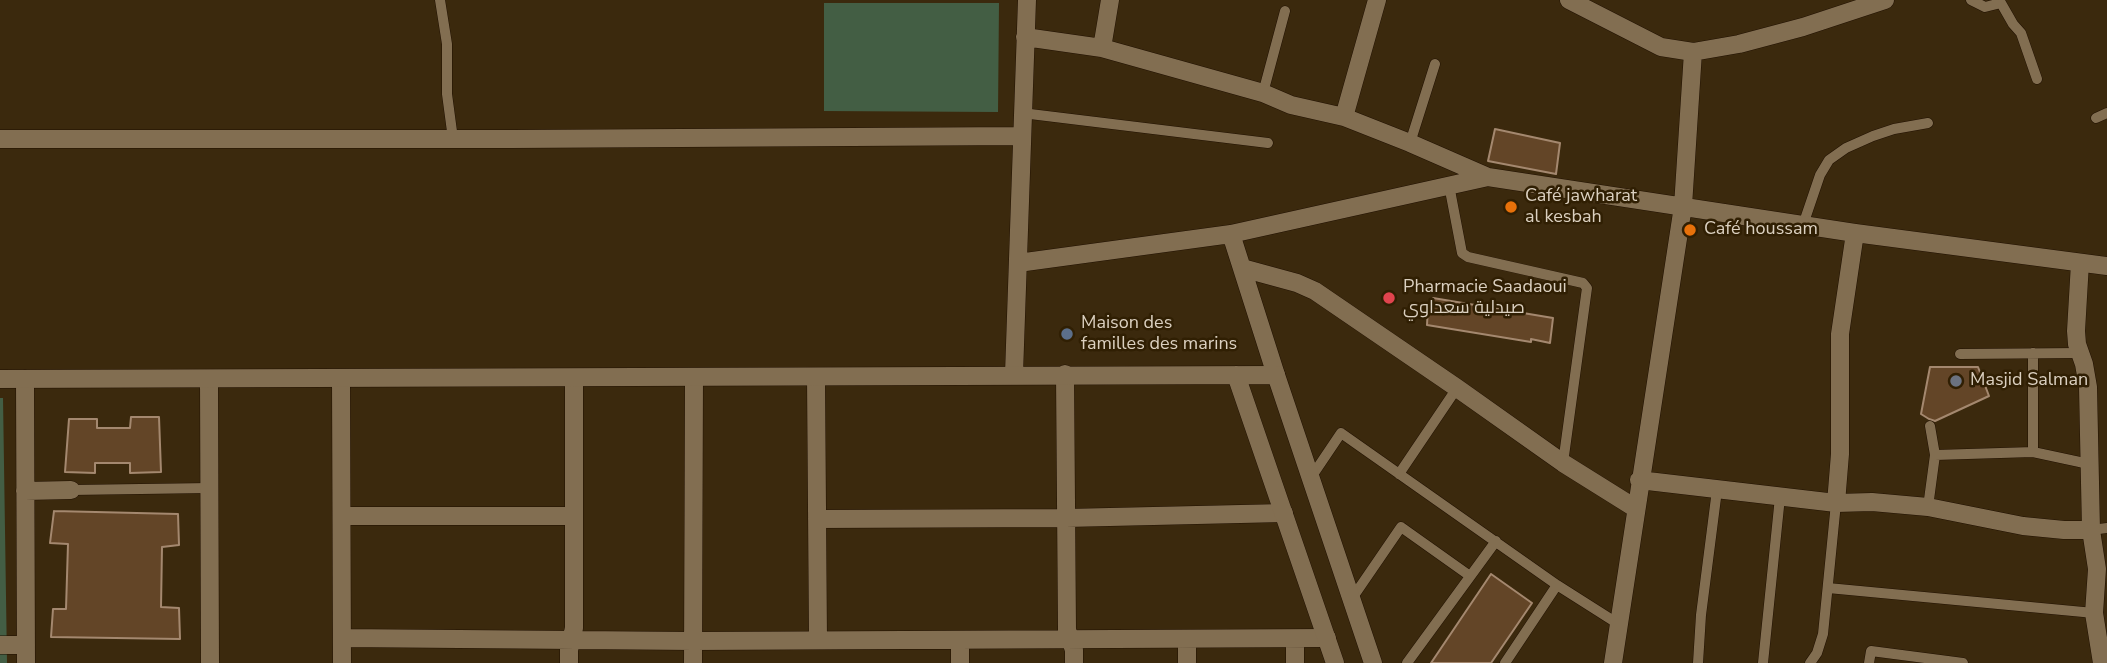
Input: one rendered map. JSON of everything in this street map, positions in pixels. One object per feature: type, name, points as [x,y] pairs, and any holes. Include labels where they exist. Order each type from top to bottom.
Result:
[{"type":"street","points":[[1014,374],[1027,0]]},
{"type":"street","points":[[1102,48],[1110,0]]},
{"type":"street","points":[[1344,117],[1377,0]]},
{"type":"street","points":[[1569,0],[1661,47],[1693,52],[1739,44],[1803,27],[1885,0]]},
{"type":"street","points":[[1026,37],[1102,48],[1263,93],[1291,105],[1344,117],[1488,177],[1855,233],[2107,266]]},
{"type":"street","points":[[1613,663],[1683,206],[1693,52]]},
{"type":"street","points":[[0,139],[1021,135]]},
{"type":"street","points":[[1018,263],[1231,234],[1488,177]]},
{"type":"street","points":[[1836,503],[1840,454],[1840,334],[1855,233]]},
{"type":"street","points":[[1231,234],[1310,480],[1373,663]]},
{"type":"street","points":[[2080,263],[2076,331],[2088,387],[2091,437],[2089,464],[2099,529],[2094,613],[2102,635],[2102,663]]},
{"type":"street","points":[[1242,268],[1297,283],[1315,291],[1563,463],[1635,508]]},
{"type":"street","points":[[1065,374],[1067,630],[1074,650],[1074,663]]},
{"type":"street","points":[[0,379],[1276,374]]},
{"type":"street","points":[[1236,375],[1335,663]]},
{"type":"street","points":[[816,377],[818,640]]},
{"type":"street","points":[[569,663],[574,628],[574,378]]},
{"type":"street","points":[[692,663],[694,378]]},
{"type":"street","points":[[0,645],[26,654],[25,379]]},
{"type":"street","points":[[341,379],[342,663]]},
{"type":"street","points":[[209,380],[210,663]]},
{"type":"street","points":[[1639,480],[1836,503],[1872,502],[1928,507],[2023,526],[2064,530],[2099,529]]},
{"type":"street","points":[[25,491],[71,491]]},
{"type":"street","points":[[817,519],[1066,518],[1284,513]]},
{"type":"street","points":[[342,516],[574,516]]},
{"type":"street","points":[[342,638],[1326,638]]},
{"type":"street","points":[[1295,639],[1296,663]]},
{"type":"street","points":[[960,640],[960,663]]},
{"type":"street","points":[[1187,640],[1187,663]]},
{"type":"lane","points":[[440,0],[447,44],[447,94],[453,139]]},
{"type":"lane","points":[[1971,0],[1985,7],[2001,3],[2021,33],[2037,79]]},
{"type":"lane","points":[[1263,93],[1285,11]]},
{"type":"lane","points":[[1410,143],[1435,64]]},
{"type":"lane","points":[[1022,113],[1268,143]]},
{"type":"lane","points":[[2096,118],[2107,113]]},
{"type":"lane","points":[[1803,225],[1820,175],[1829,160],[1846,148],[1873,136],[1928,123]]},
{"type":"lane","points":[[1449,185],[1462,253],[1468,257],[1583,283],[1587,288],[1563,463]]},
{"type":"lane","points":[[1960,355],[2080,352]]},
{"type":"lane","points":[[2033,353],[2033,452]]},
{"type":"lane","points":[[1398,474],[1457,388]]},
{"type":"lane","points":[[1928,507],[1936,455],[1930,426]]},
{"type":"lane","points":[[1310,480],[1341,433],[1557,585],[1620,625]]},
{"type":"lane","points":[[1936,455],[2033,452],[2089,464]]},
{"type":"lane","points":[[71,491],[210,488]]},
{"type":"lane","points":[[1698,663],[1701,615],[1717,490]]},
{"type":"lane","points":[[1763,663],[1780,497]]},
{"type":"lane","points":[[1810,663],[1817,653],[1823,634],[1836,503]]},
{"type":"lane","points":[[1352,600],[1401,527],[1470,576]]},
{"type":"lane","points":[[1407,663],[1496,541]]},
{"type":"lane","points":[[1505,663],[1557,585]]},
{"type":"lane","points":[[1828,588],[2094,613]]},
{"type":"lane","points":[[1869,663],[1871,651],[1914,660],[1963,663]]},
{"type":"green space","points":[[824,3],[999,3],[998,112],[824,111]]},
{"type":"green space","points":[[0,398],[3,398],[7,663],[0,663]]},
{"type":"building","points":[[1495,129],[1560,143],[1556,174],[1488,161]]},
{"type":"building","points":[[1433,298],[1553,318],[1550,343],[1427,325],[1428,306],[1433,307]]},
{"type":"building","name":"Masjid Salman","points":[[1930,367],[1978,367],[1989,396],[1935,421],[1929,419],[1921,414]]},
{"type":"building","points":[[131,417],[159,417],[161,472],[130,473],[130,463],[95,463],[95,473],[65,472],[69,419],[97,419],[97,428],[130,428]]},
{"type":"building","points":[[54,511],[178,514],[179,545],[162,547],[161,607],[179,608],[180,639],[51,637],[53,609],[66,609],[68,544],[50,543]]},
{"type":"building","points":[[1491,574],[1532,603],[1491,663],[1431,663]]},
{"type":"place","name":"Café jawharat al kesbah","points":[[1511,207]]},
{"type":"place","name":"Café houssam","points":[[1690,230]]},
{"type":"place","name":"Pharmacie Saadaoui صيدلية سعداوي","points":[[1389,298]]},
{"type":"place","name":"Maison des familles des marins","points":[[1067,334]]},
{"type":"place","name":"Masjid Salman","points":[[1956,381]]}]
